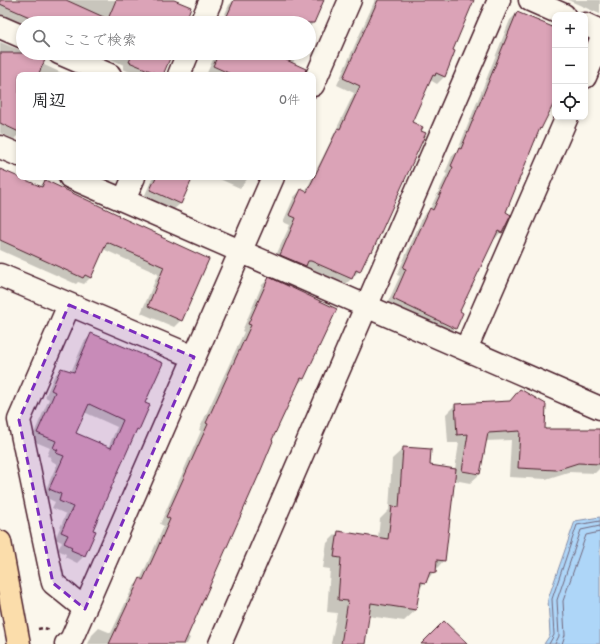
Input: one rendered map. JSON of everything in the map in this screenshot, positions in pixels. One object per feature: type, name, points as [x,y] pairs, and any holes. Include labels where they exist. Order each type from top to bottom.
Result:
[{"type":"main road","points":[[0,542],[19,644]]},
{"type":"street","points":[[316,78],[350,0]]},
{"type":"street","points":[[220,644],[499,0]]},
{"type":"street","points":[[530,0],[557,12]]},
{"type":"street","points":[[204,16],[209,1]]},
{"type":"street","points":[[588,25],[600,31]]},
{"type":"street","points":[[0,27],[16,34]]},
{"type":"street","points":[[588,70],[600,42]]},
{"type":"street","points":[[76,60],[103,72]]},
{"type":"street","points":[[180,72],[185,60]]},
{"type":"street","points":[[466,349],[566,120]]},
{"type":"street","points":[[0,147],[16,154]]},
{"type":"street","points":[[77,180],[600,408]]},
{"type":"street","points":[[124,200],[133,180]]},
{"type":"street","points":[[60,638],[71,640],[272,180]]},
{"type":"street","points":[[0,275],[194,357]]},
{"type":"street","points":[[69,305],[19,420],[53,583],[84,609]]},
{"type":"path","points":[[36,630],[44,628],[60,638]]},
{"type":"highlighted area","points":[[69,305],[194,357],[85,609],[53,583],[19,420]]},
{"type":"water","points":[[600,517],[600,644],[544,644],[550,635],[548,599],[575,521]]},
{"type":"building","points":[[0,0],[66,0],[101,16],[27,16],[0,4]]},
{"type":"building","points":[[116,0],[174,0],[191,7],[188,16],[109,16]]},
{"type":"building","points":[[234,0],[324,0],[316,18],[316,16],[227,16]]},
{"type":"building","points":[[378,0],[474,0],[453,50],[455,51],[445,77],[436,73],[435,76],[433,75],[412,122],[423,127],[421,131],[426,133],[372,252],[370,251],[360,272],[356,270],[352,279],[311,261],[308,261],[306,266],[280,255],[296,218],[289,215],[301,189],[307,192],[313,180],[316,180],[316,173],[338,128],[340,129],[360,86],[343,78]]},
{"type":"building","points":[[517,12],[552,27],[552,107],[541,129],[540,128],[506,212],[511,215],[502,233],[498,231],[460,311],[463,313],[456,329],[393,299],[406,269],[403,268],[430,208],[433,210],[453,167],[451,166],[459,148],[461,149]]},
{"type":"building","points":[[0,53],[16,53],[16,60],[45,60],[39,72],[16,72],[16,131],[0,123]]},
{"type":"building","points":[[130,60],[169,60],[164,72],[153,72],[129,62]]},
{"type":"building","points":[[216,60],[286,60],[306,69],[305,72],[226,72],[213,66]]},
{"type":"building","points":[[0,169],[16,176],[16,180],[26,180],[42,187],[45,180],[209,259],[182,321],[148,306],[164,267],[107,242],[91,278],[85,275],[83,278],[0,240]]},
{"type":"building","points":[[155,180],[192,180],[181,204],[150,190]]},
{"type":"building","points":[[269,277],[337,309],[304,379],[301,378],[272,440],[273,441],[261,470],[184,644],[109,644],[140,578],[143,580],[158,547],[170,519],[166,517],[208,424],[206,423],[251,325],[248,324]]},
{"type":"building","points":[[91,333],[163,363],[145,403],[150,405],[139,430],[137,429],[107,497],[93,530],[96,531],[85,556],[71,550],[72,547],[64,543],[68,535],[61,532],[73,507],[59,501],[61,494],[49,489],[64,456],[56,453],[58,450],[53,448],[56,441],[37,433],[55,392],[51,390],[61,368],[74,372]],"holes":[[[89,404],[123,420],[111,448],[76,433]]]},
{"type":"building","points":[[520,389],[546,404],[545,429],[600,429],[600,464],[578,463],[556,470],[518,468],[520,431],[488,433],[480,474],[462,471],[468,434],[457,435],[455,404],[510,401]]},
{"type":"building","points":[[403,447],[431,449],[430,465],[456,469],[445,561],[437,560],[436,573],[430,572],[426,583],[421,582],[416,610],[371,603],[365,644],[341,644],[348,601],[338,600],[341,558],[334,557],[338,531],[388,539],[392,506],[399,507]]},
{"type":"building","points":[[444,621],[468,644],[421,644]]}]
